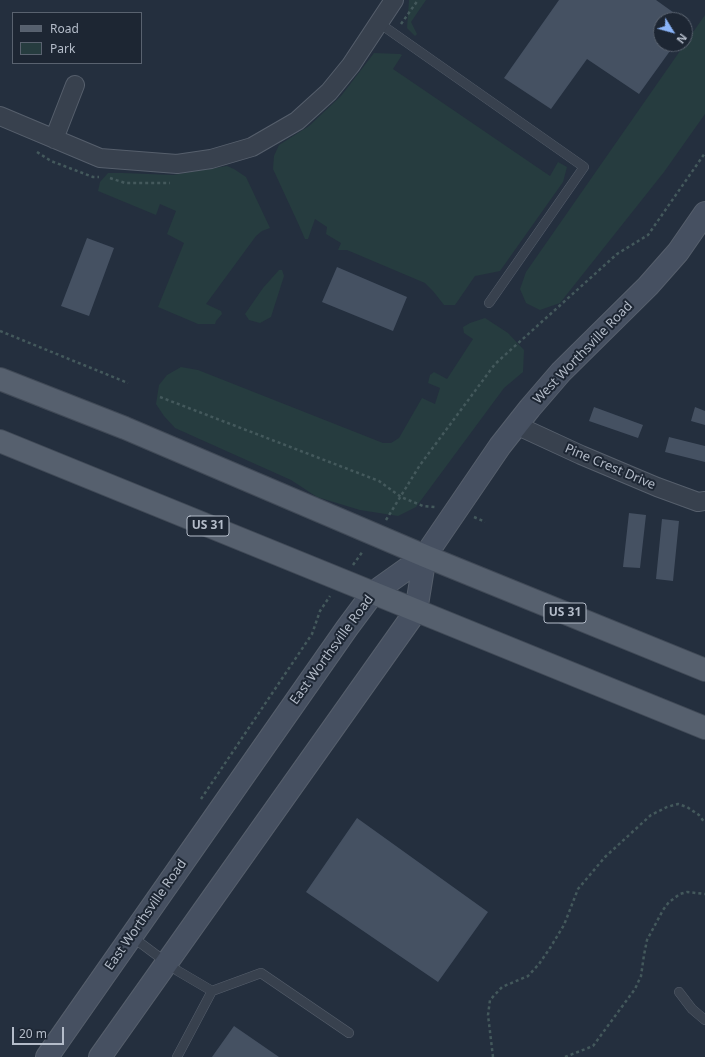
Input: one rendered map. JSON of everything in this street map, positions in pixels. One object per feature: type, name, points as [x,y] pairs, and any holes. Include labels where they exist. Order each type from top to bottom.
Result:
[{"type":"main road","name":"West Worthsville Road","points":[[425,556],[516,425],[561,372],[653,280],[678,252],[705,213]]},
{"type":"main road","name":"US 31","points":[[0,379],[125,428],[425,556],[705,670]]},
{"type":"main road","name":"US 31","points":[[0,441],[705,728]]},
{"type":"main road","name":"East Worthsville Road","points":[[47,1057],[373,593],[425,556]]},
{"type":"main road","points":[[100,1057],[416,611],[425,556]]},
{"type":"street","points":[[0,116],[100,158],[177,164],[211,159],[252,147],[297,121],[329,92],[351,65],[394,0]]},
{"type":"street","points":[[54,139],[75,85]]},
{"type":"street","name":"Pine Crest Drive","points":[[516,425],[581,455],[657,487],[698,502],[705,501]]},
{"type":"lane","points":[[379,23],[584,167],[488,303]]},
{"type":"lane","points":[[131,936],[178,971],[212,991]]},
{"type":"lane","points":[[177,1057],[212,991],[262,973],[349,1033]]},
{"type":"lane","points":[[679,992],[692,1009],[705,1020]]},
{"type":"path","points":[[409,12],[418,0]]},
{"type":"path","points":[[35,151],[51,161],[93,177]]},
{"type":"path","points":[[320,611],[391,513],[420,464],[495,364],[617,254],[648,234],[705,153]]},
{"type":"path","points":[[0,331],[128,383]]},
{"type":"path","points":[[160,397],[379,481],[401,497],[423,506],[456,510],[485,522]]},
{"type":"path","points":[[494,1057],[488,1015],[490,1000],[502,987],[528,976],[539,964],[564,925],[578,889],[605,857],[651,815],[667,807],[678,804],[687,807],[699,815],[705,823]]},
{"type":"path","points":[[565,1057],[594,1046],[635,989],[641,976],[647,940],[669,902],[680,894],[687,892],[705,894]]},
{"type":"green space","points":[[409,0],[426,0],[411,22],[417,34],[415,36],[407,28]]},
{"type":"green space","points":[[705,15],[705,114],[664,172],[560,303],[540,310],[526,303],[520,289],[526,272],[679,52],[693,52],[693,32]]},
{"type":"green space","points":[[374,53],[402,55],[393,69],[550,176],[558,162],[567,167],[563,182],[500,271],[475,276],[455,305],[444,305],[425,283],[347,250],[338,250],[341,243],[326,234],[327,227],[315,219],[308,239],[305,239],[273,169],[274,156],[279,145],[309,126],[341,96]]},
{"type":"green space","points":[[227,166],[246,177],[270,228],[262,231],[256,236],[206,304],[221,311],[222,314],[215,324],[198,324],[158,307],[184,243],[167,234],[176,211],[160,204],[156,215],[98,191],[100,182],[108,173],[173,175]]},
{"type":"green space","points":[[279,270],[282,270],[284,276],[271,317],[260,323],[249,320],[245,314],[263,288]]},
{"type":"green space","points":[[485,318],[508,333],[524,350],[523,372],[504,388],[416,507],[398,516],[360,510],[317,497],[291,480],[175,428],[156,404],[159,385],[167,375],[181,367],[198,370],[383,443],[391,443],[399,438],[422,398],[435,404],[440,388],[428,383],[430,375],[434,372],[447,379],[473,339],[464,333],[463,327]]},
{"type":"building","points":[[559,0],[656,0],[673,12],[653,12],[653,52],[669,52],[639,94],[587,59],[551,109],[504,78]]},
{"type":"building","points":[[87,238],[114,248],[89,316],[61,306]]},
{"type":"building","points":[[337,267],[407,297],[393,331],[322,302]]},
{"type":"building","points":[[594,407],[643,425],[638,438],[589,421]]},
{"type":"building","points":[[695,407],[705,411],[705,425],[691,421]]},
{"type":"building","points":[[669,437],[705,446],[705,462],[665,452]]},
{"type":"building","points":[[629,513],[646,515],[640,568],[623,567]]},
{"type":"building","points":[[662,519],[679,521],[673,581],[656,579]]},
{"type":"building","points":[[357,818],[488,912],[438,982],[306,892]]},
{"type":"building","points":[[234,1026],[279,1057],[212,1057]]}]
